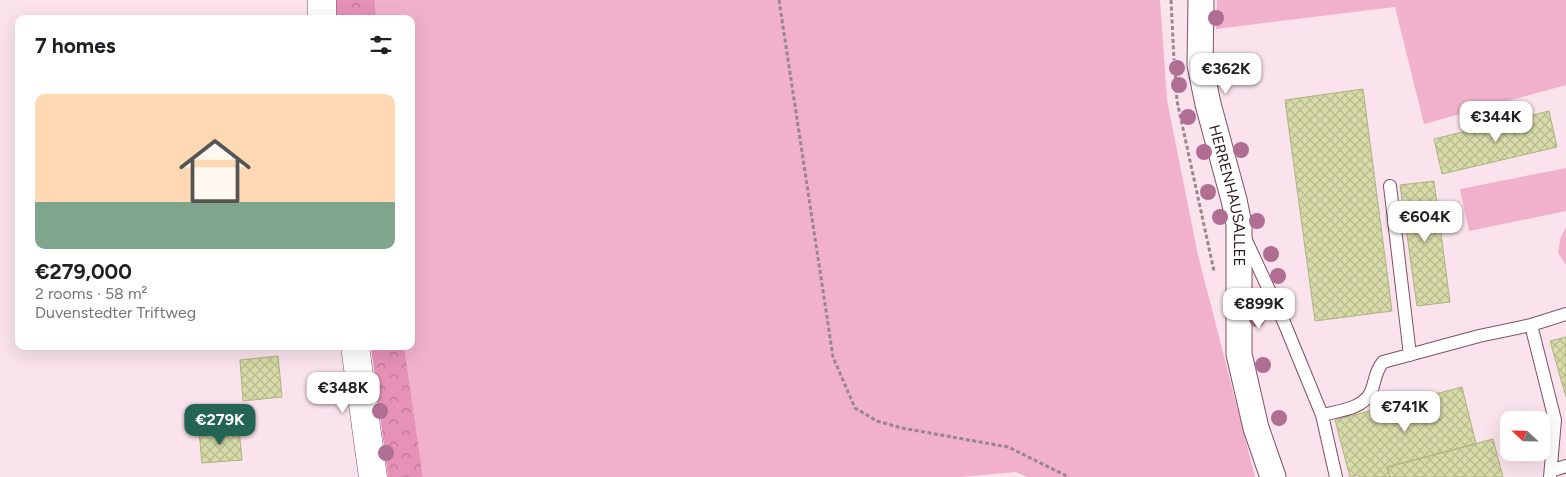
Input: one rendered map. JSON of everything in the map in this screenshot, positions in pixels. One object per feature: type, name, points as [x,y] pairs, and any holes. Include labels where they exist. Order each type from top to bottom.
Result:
[{"type":"street","points":[[322,0],[322,15]]},
{"type":"street","name":"HERRENHAUSALLEE","points":[[1201,0],[1200,65],[1208,104],[1239,224],[1239,354],[1245,388],[1256,428],[1273,477]]},
{"type":"street","points":[[356,350],[372,477]]},
{"type":"lane","points":[[1390,186],[1410,355]]},
{"type":"lane","points":[[1239,224],[1283,320],[1322,415],[1336,477]]},
{"type":"lane","points":[[1322,415],[1360,405],[1371,392],[1376,371],[1383,362],[1478,336],[1531,325],[1566,314]]},
{"type":"lane","points":[[1531,325],[1555,420],[1551,474]]},
{"type":"lane","points":[[1551,474],[1566,466]]},
{"type":"path","points":[[779,0],[833,357],[855,408],[877,421],[902,428],[1008,447],[1070,477]]},
{"type":"path","points":[[1171,0],[1176,101],[1214,274]]},
{"type":"shaded area","points":[[375,0],[1160,0],[1167,100],[1198,255],[1255,477],[1027,477],[1016,472],[961,477],[423,477],[405,350],[415,350],[415,15],[376,15]]},
{"type":"shaded area","points":[[1217,0],[1566,0],[1566,85],[1424,124],[1395,7],[1216,29]]},
{"type":"shaded area","points":[[1566,168],[1566,211],[1469,231],[1460,189]]},
{"type":"shaded area","points":[[1566,228],[1566,265],[1558,253],[1561,236]]},
{"type":"green space","points":[[336,0],[375,0],[376,15],[336,15]]},
{"type":"green space","points":[[372,350],[405,350],[423,477],[388,477]]},
{"type":"building","points":[[1363,89],[1392,311],[1315,321],[1285,100]]},
{"type":"building","points":[[1549,111],[1557,147],[1442,174],[1434,139]]},
{"type":"building","points":[[1434,181],[1450,302],[1417,306],[1400,185]]},
{"type":"building","points":[[1566,337],[1566,397],[1550,341]]},
{"type":"building","points":[[278,356],[282,397],[243,401],[240,360]]},
{"type":"building","points":[[1462,387],[1476,444],[1387,467],[1390,477],[1359,477],[1359,475],[1350,477],[1335,420]]},
{"type":"building","points":[[239,429],[242,460],[202,463],[199,432]]},
{"type":"building","points":[[1493,439],[1503,477],[1390,477],[1387,467]]}]
